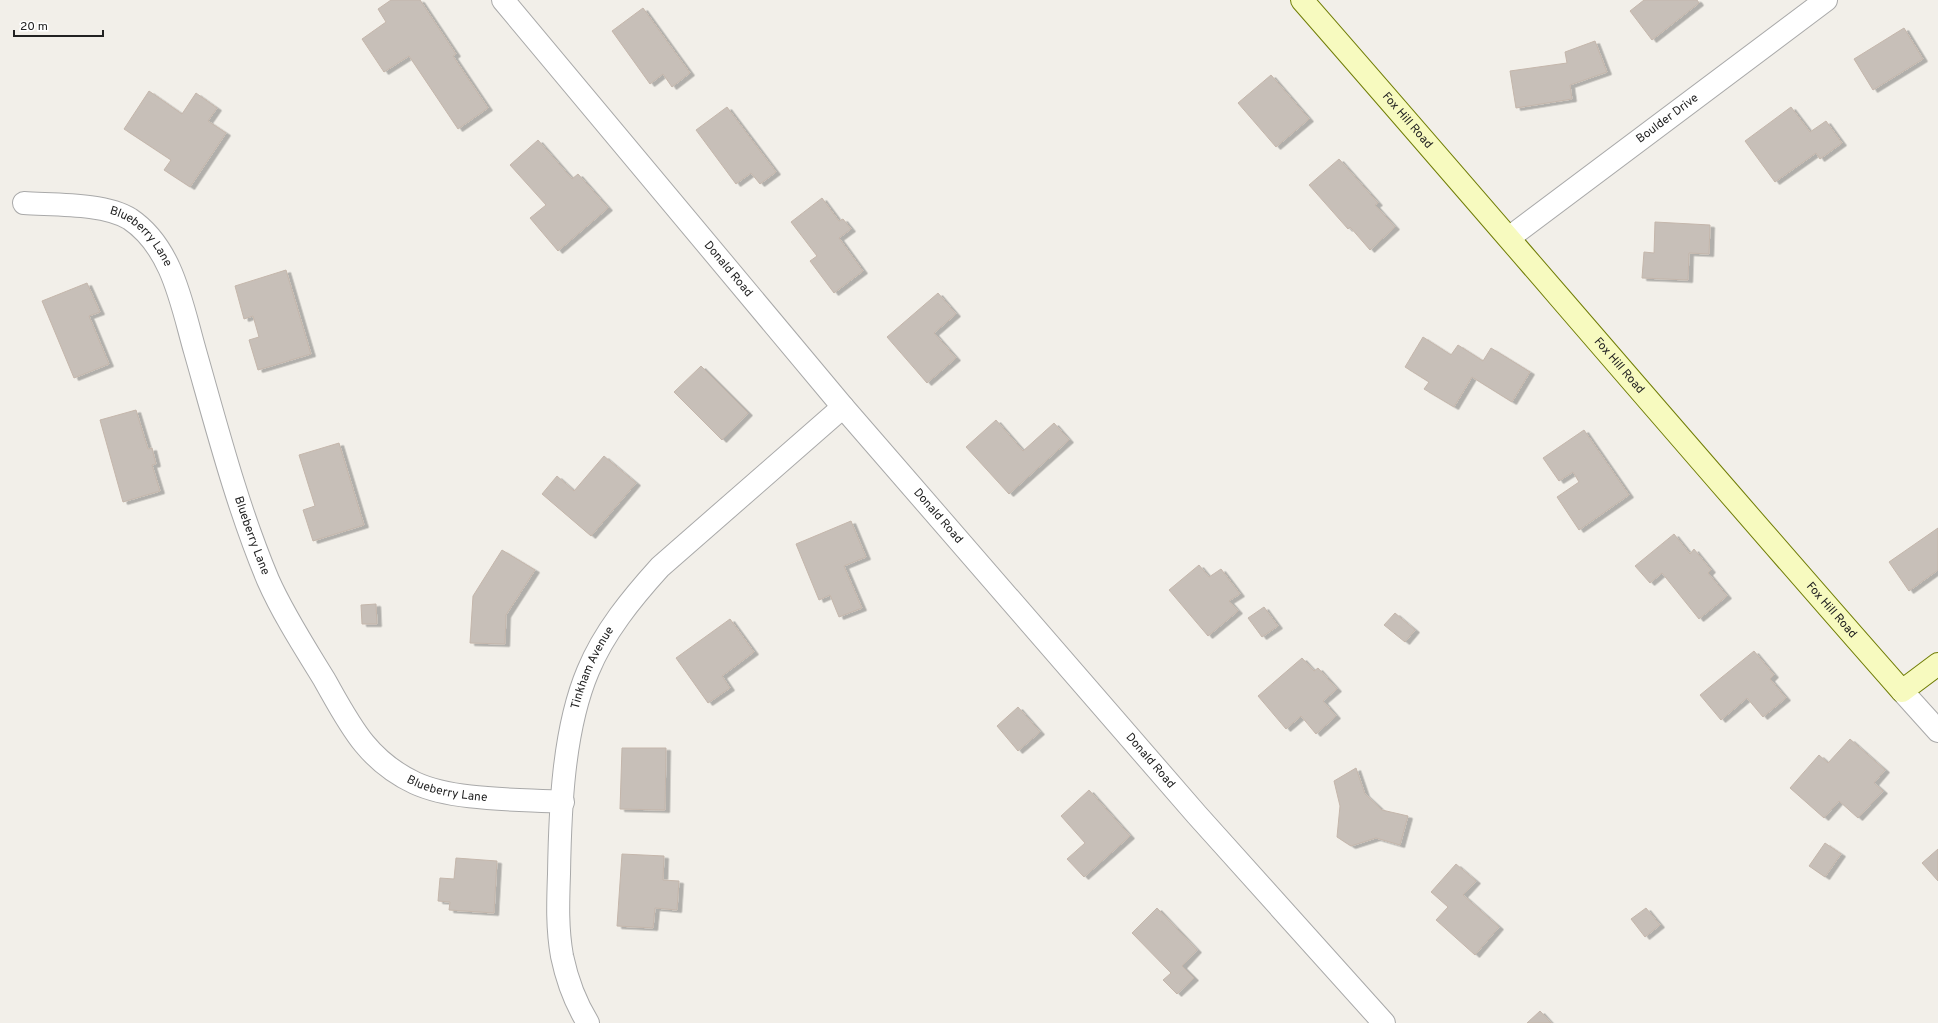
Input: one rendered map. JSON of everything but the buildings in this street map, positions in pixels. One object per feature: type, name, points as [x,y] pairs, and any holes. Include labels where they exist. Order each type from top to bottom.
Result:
[{"type":"street","name":"Donald Road","points":[[503,0],[843,407],[1197,815],[1384,1023]]},
{"type":"street","name":"Fox Hill Road","points":[[1302,0],[1510,237],[1757,526],[1938,731]]},
{"type":"street","name":"Boulder Drive","points":[[1510,237],[1826,0]]},
{"type":"street","name":"Blueberry Lane","points":[[24,203],[112,210],[139,226],[165,259],[172,274],[185,316],[238,498],[269,582],[308,652],[365,746],[388,767],[427,788],[466,795],[563,802]]},
{"type":"street","name":"Tinkham Avenue","points":[[588,1023],[574,996],[567,977],[558,925],[559,853],[570,733],[577,700],[588,671],[611,628],[635,595],[660,567],[843,407]]},
{"type":"street","points":[[1902,690],[1938,664]]}]
